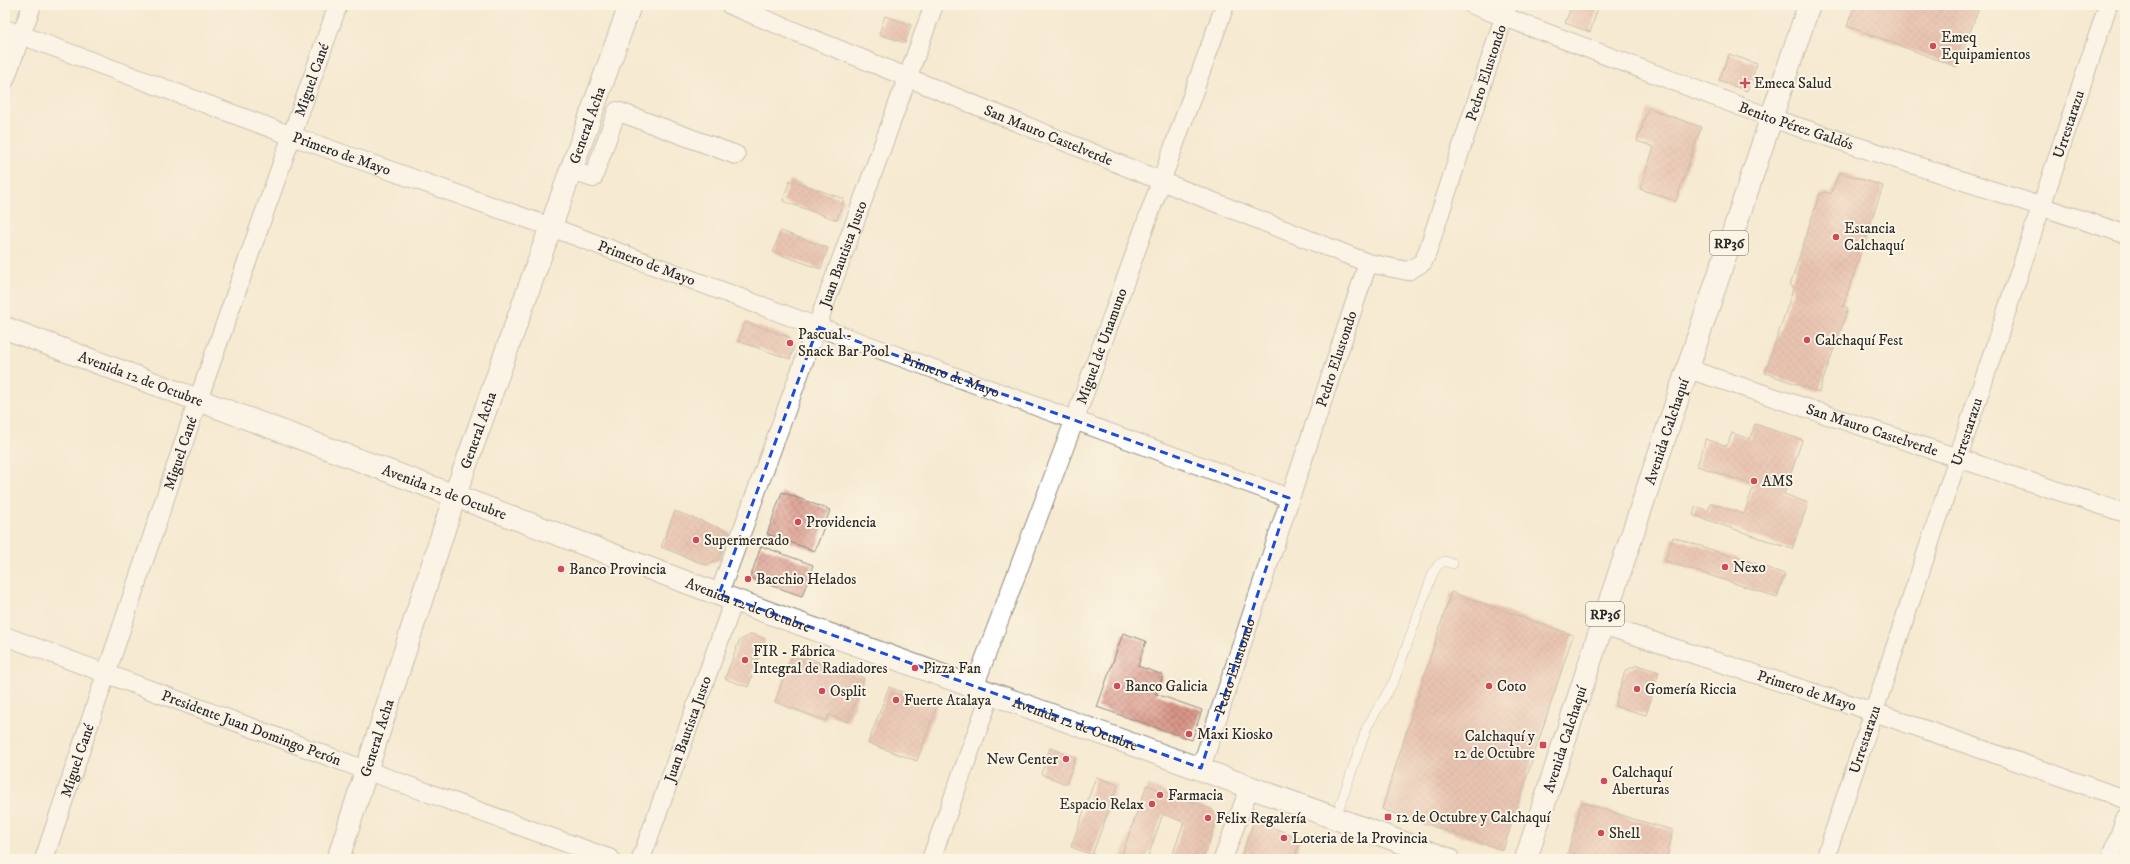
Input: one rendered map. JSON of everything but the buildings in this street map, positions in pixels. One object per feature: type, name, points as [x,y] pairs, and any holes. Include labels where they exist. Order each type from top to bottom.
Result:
[{"type":"main road","name":"General Acha","points":[[338,859],[368,771],[455,495],[630,5]]},
{"type":"main road","name":"Avenida Calchaquí","points":[[1526,859],[1770,118],[1809,5]]},
{"type":"main road","name":"Avenida 12 de Octubre","points":[[5,328],[727,597],[1336,817],[1448,859]]},
{"type":"street","points":[[5,80],[13,32],[32,5]]},
{"type":"street","name":"Miguel Cané","points":[[44,859],[198,400],[338,5]]},
{"type":"street","name":"San Mauro Castelverde","points":[[730,5],[1161,181],[1368,263]]},
{"type":"street","name":"Juan Bautista Justo","points":[[641,859],[818,327],[934,5]]},
{"type":"street","name":"Miguel de Unamuno","points":[[931,859],[983,690],[1075,419],[1224,5]]},
{"type":"street","name":"Benito Pérez Galdós","points":[[1473,5],[1506,11],[1770,118],[2125,234]]},
{"type":"street","name":"Urrestarazu","points":[[1825,859],[2108,5]]},
{"type":"street","name":"Pedro Elustondo","points":[[1201,768],[1289,498],[1368,263],[1408,271],[1423,262],[1506,11]]},
{"type":"street","name":"Primero de Mayo","points":[[13,32],[292,136],[551,227],[818,327],[1075,419],[1289,498]]},
{"type":"street","points":[[571,170],[594,178],[617,111],[736,155]]},
{"type":"street","name":"San Mauro Castelverde","points":[[1688,369],[2125,513]]},
{"type":"street","name":"Primero de Mayo","points":[[1602,625],[1874,712],[2125,799]]},
{"type":"street","name":"Presidente Juan Domingo Perón","points":[[5,636],[106,675],[611,859]]},
{"type":"street","points":[[1223,859],[1250,786]]},
{"type":"street","points":[[2111,859],[2125,819]]},
{"type":"lane","points":[[1336,817],[1366,727],[1394,681],[1433,573],[1438,565],[1445,561],[1453,564]]},
{"type":"highlighted area","points":[[818,327],[1289,498],[1201,768],[719,594]]},
{"type":"place","name":"Emeq Equipamientos","points":[[1933,46]]},
{"type":"place","name":"Emeca Salud","points":[[1745,83]]},
{"type":"place","name":"Estancia Calchaquí","points":[[1836,237]]},
{"type":"place","name":"Calchaquí Fest","points":[[1807,340]]},
{"type":"place","name":"Pascual - Snack Bar Pool","points":[[790,343]]},
{"type":"place","name":"AMS","points":[[1754,481]]},
{"type":"place","name":"Providencia","points":[[798,522]]},
{"type":"place","name":"Supermercado","points":[[696,540]]},
{"type":"place","name":"Nexo","points":[[1725,567]]},
{"type":"place","name":"Banco Provincia","points":[[561,569]]},
{"type":"place","name":"Bacchio Helados","points":[[748,579]]},
{"type":"place","name":"FIR - Fábrica Integral de Radiadores","points":[[745,660]]},
{"type":"place","name":"Pizza Fan","points":[[915,668]]},
{"type":"place","name":"Banco Galicia","points":[[1117,686]]},
{"type":"place","name":"Coto","points":[[1489,686]]},
{"type":"place","name":"Gomería Riccia","points":[[1637,689]]},
{"type":"place","name":"Osplit","points":[[822,691]]},
{"type":"place","name":"Fuerte Atalaya","points":[[896,700]]},
{"type":"place","name":"Maxi Kiosko","points":[[1189,734]]},
{"type":"place","name":"Calchaquí y 12 de Octubre","points":[[1543,745]]},
{"type":"place","name":"New Center","points":[[1066,759]]},
{"type":"place","name":"Calchaquí Aberturas","points":[[1604,781]]},
{"type":"place","name":"Farmacia","points":[[1160,795]]},
{"type":"place","name":"Espacio Relax","points":[[1152,804]]},
{"type":"place","name":"12 de Octubre y Calchaquí","points":[[1388,817]]},
{"type":"place","name":"Felix Regalería","points":[[1208,818]]},
{"type":"place","name":"Shell","points":[[1601,833]]},
{"type":"place","name":"Loteria de la Provincia","points":[[1284,838]]}]
